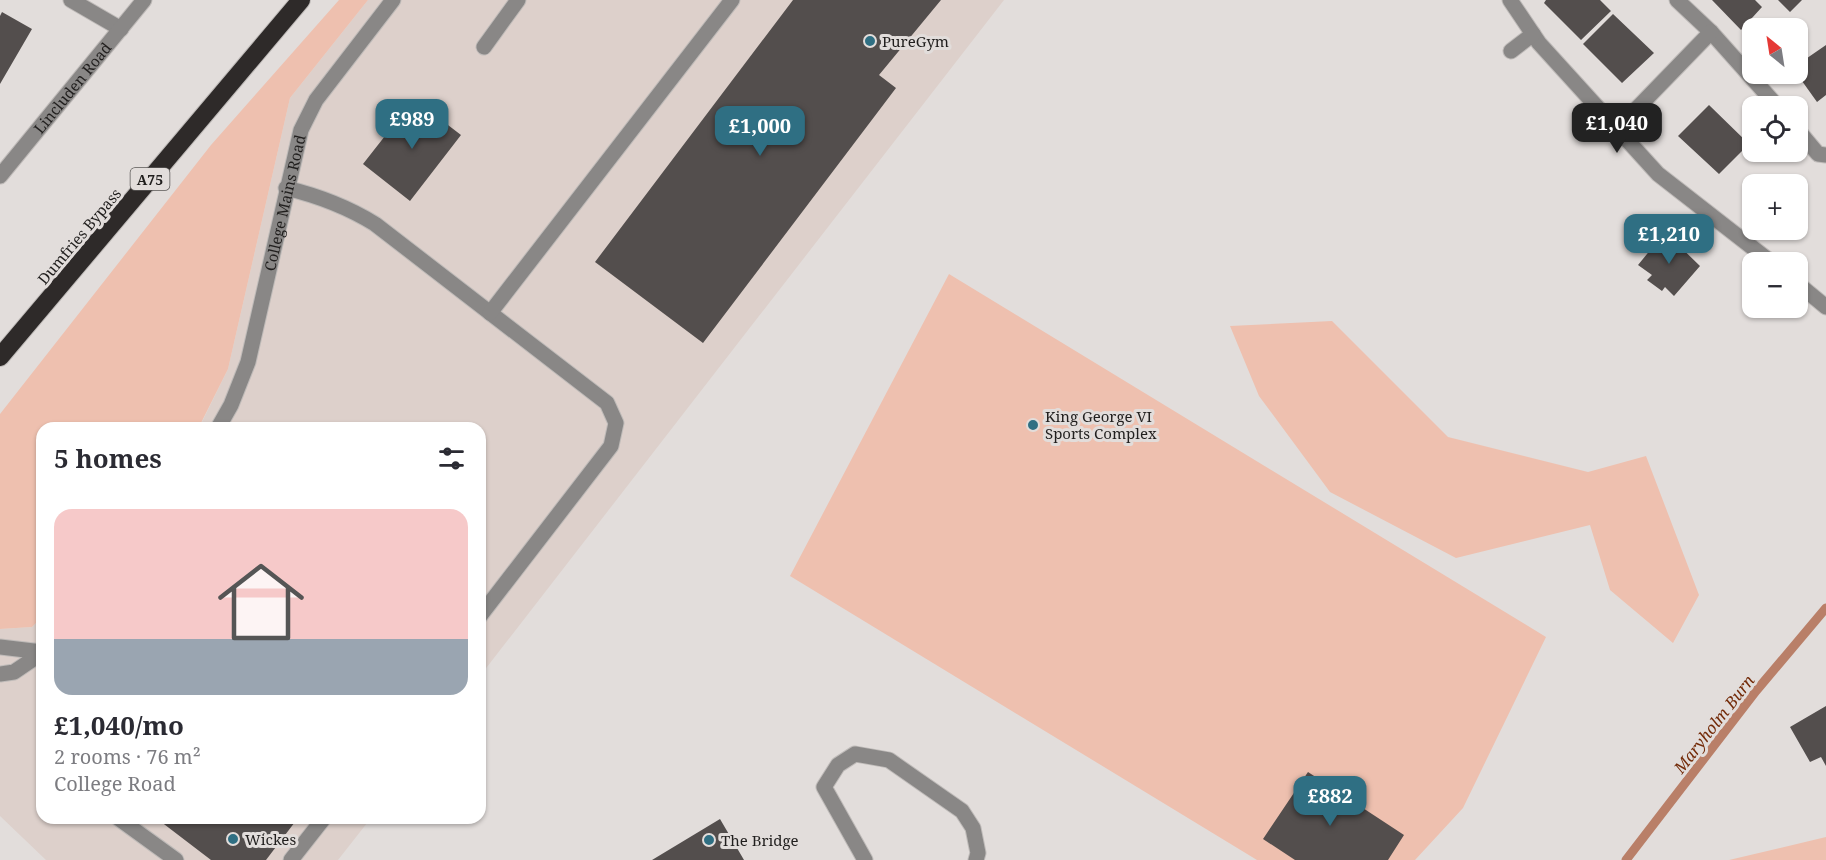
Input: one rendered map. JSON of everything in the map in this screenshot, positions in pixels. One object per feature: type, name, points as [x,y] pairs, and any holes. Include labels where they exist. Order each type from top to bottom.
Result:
[{"type":"highway","name":"Dumfries Bypass","points":[[0,357],[301,0]]},
{"type":"street","points":[[70,0],[121,28]]},
{"type":"street","name":"Lincluden Road","points":[[0,176],[144,0]]},
{"type":"street","name":"College Mains Road","points":[[221,422],[231,405],[248,362],[301,130],[316,100],[393,0]]},
{"type":"street","points":[[484,47],[518,0]]},
{"type":"street","points":[[490,313],[732,0]]},
{"type":"street","points":[[1510,0],[1533,34],[1658,174],[1758,252]]},
{"type":"street","points":[[1677,0],[1711,32],[1768,96]]},
{"type":"street","points":[[1617,129],[1711,32]]},
{"type":"street","points":[[1511,51],[1533,34]]},
{"type":"street","points":[[1808,142],[1818,154],[1826,155]]},
{"type":"street","points":[[286,188],[322,197],[349,208],[375,224],[607,403],[616,423],[611,446],[486,608]]},
{"type":"street","points":[[1808,292],[1826,307]]},
{"type":"street","points":[[0,647],[36,651]]},
{"type":"street","points":[[0,674],[14,672],[36,656]]},
{"type":"street","points":[[865,860],[824,787],[838,765],[855,754],[889,760],[962,811],[974,828],[978,853],[976,860]]},
{"type":"street","points":[[126,824],[176,860]]},
{"type":"street","points":[[291,860],[319,824]]},
{"type":"shaded area","points":[[339,0],[368,0],[290,98],[228,369],[202,422],[36,422],[36,623],[32,627],[0,629],[0,414],[211,145]]},
{"type":"shaded area","points":[[368,0],[1004,0],[486,668],[486,422],[202,422],[228,369],[290,98]]},
{"type":"shaded area","name":"King George VI Sports Complex","points":[[949,274],[1546,637],[1463,808],[1415,860],[1257,860],[790,576]]},
{"type":"shaded area","points":[[1332,321],[1448,437],[1588,472],[1646,456],[1699,595],[1673,643],[1610,590],[1590,525],[1456,558],[1330,492],[1259,396],[1230,326]]},
{"type":"shaded area","points":[[36,623],[36,824],[366,824],[338,860],[46,860],[0,816],[0,629],[32,627]]},
{"type":"shaded area","points":[[1826,837],[1826,860],[1729,860]]},
{"type":"building","points":[[793,0],[941,0],[879,75],[896,88],[703,343],[595,262]]},
{"type":"building","points":[[1546,0],[1600,0],[1611,11],[1581,40],[1544,3]]},
{"type":"building","points":[[1712,0],[1755,0],[1762,7],[1752,18],[1742,18],[1741,30]]},
{"type":"building","points":[[1778,0],[1802,0],[1790,12]]},
{"type":"building","points":[[2,12],[32,29],[0,84],[0,16]]},
{"type":"building","points":[[1613,14],[1654,53],[1622,83],[1583,44]]},
{"type":"building","points":[[1826,45],[1826,95],[1817,102],[1804,84],[1808,84],[1808,57]]},
{"type":"building","points":[[414,99],[461,135],[410,201],[363,164]]},
{"type":"building","points":[[1709,105],[1742,137],[1742,151],[1719,174],[1678,136]]},
{"type":"building","points":[[1665,232],[1700,266],[1674,296],[1665,287],[1662,291],[1647,280],[1652,275],[1638,265]]},
{"type":"building","points":[[1826,706],[1826,766],[1821,757],[1810,762],[1790,727]]},
{"type":"building","points":[[1308,772],[1404,835],[1388,860],[1295,860],[1263,839]]},
{"type":"building","name":"The Bridge","points":[[720,819],[744,860],[652,860]]},
{"type":"building","name":"Wickes","points":[[164,824],[293,824],[266,860],[211,860]]},
{"type":"waterway","name":"Maryholm Burn","points":[[1626,860],[1756,691],[1826,608]]},
{"type":"place","name":"PureGym","points":[[870,41]]},
{"type":"place","name":"King George VI Sports Complex","points":[[1033,425]]},
{"type":"place","name":"Wickes","points":[[233,839]]},
{"type":"place","name":"The Bridge","points":[[709,840]]}]
